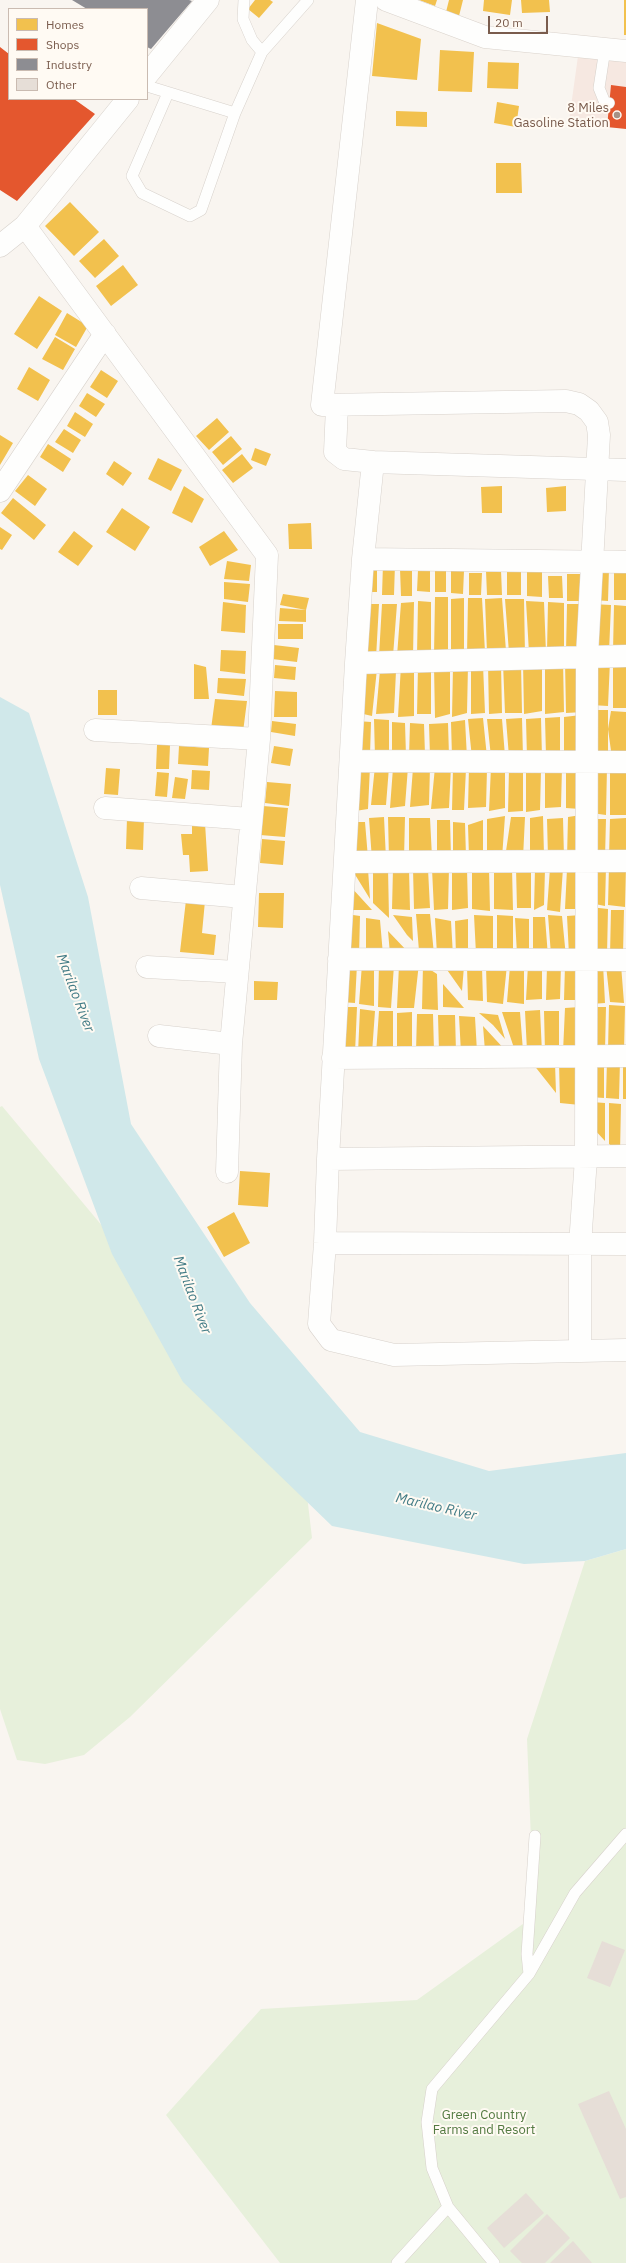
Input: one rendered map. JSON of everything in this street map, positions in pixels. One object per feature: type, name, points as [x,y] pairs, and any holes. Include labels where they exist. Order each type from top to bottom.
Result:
[{"type":"street","points":[[148,74],[208,0]]},
{"type":"street","points":[[366,0],[322,405],[566,402],[579,404],[590,411],[597,422],[599,435],[599,470],[587,656],[586,1158],[580,1245],[580,1351]]},
{"type":"street","points":[[386,0],[485,37],[615,50]]},
{"type":"street","points":[[0,246],[25,226],[127,100]]},
{"type":"street","points":[[25,226],[267,555],[259,739],[250,819],[231,1044],[227,1172]]},
{"type":"street","points":[[0,491],[105,334]]},
{"type":"street","points":[[337,406],[335,452],[344,459],[373,462],[626,470]]},
{"type":"street","points":[[373,462],[363,559],[356,663],[333,1058],[325,1243],[319,1324],[331,1340],[394,1355],[626,1350]]},
{"type":"street","points":[[363,559],[626,562]]},
{"type":"street","points":[[356,663],[626,656]]},
{"type":"street","points":[[95,730],[259,739]]},
{"type":"street","points":[[351,761],[626,762]]},
{"type":"street","points":[[105,808],[250,819]]},
{"type":"street","points":[[345,862],[626,861]]},
{"type":"street","points":[[141,888],[243,897]]},
{"type":"street","points":[[339,960],[626,960]]},
{"type":"street","points":[[147,967],[237,972]]},
{"type":"street","points":[[159,1036],[231,1044]]},
{"type":"street","points":[[333,1058],[626,1056]]},
{"type":"street","points":[[328,1159],[586,1158],[626,1156]]},
{"type":"street","points":[[325,1243],[626,1244]]},
{"type":"lane","points":[[244,0],[243,19],[252,40],[262,52]]},
{"type":"lane","points":[[168,93],[132,176],[142,193],[190,216],[201,210],[235,113],[262,52],[308,0]]},
{"type":"lane","points":[[609,103],[605,103],[599,88],[615,50]]},
{"type":"lane","points":[[148,86],[235,113]]},
{"type":"lane","points":[[494,2263],[448,2207],[432,2168],[427,2122],[432,2089],[529,1974],[575,1893],[626,1834]]},
{"type":"lane","points":[[529,1974],[527,1954],[535,1836]]},
{"type":"lane","points":[[397,2263],[448,2207]]},
{"type":"shaded area","points":[[578,56],[626,58],[626,128],[568,128]]},
{"type":"green space","points":[[2,1106],[139,1270],[305,1478],[312,1538],[130,1717],[84,1755],[45,1764],[17,1760],[0,1709],[0,1107]]},
{"type":"green space","name":"Green Country Farms and Resort","points":[[626,1549],[626,2263],[280,2263],[166,2115],[261,2009],[417,2000],[534,1916],[527,1739],[585,1561]]},
{"type":"water","name":"Marilao River","points":[[0,697],[29,713],[88,897],[131,1124],[250,1303],[360,1432],[489,1471],[626,1453],[626,1549],[585,1561],[524,1564],[332,1526],[183,1382],[112,1254],[39,1059],[0,885]]},
{"type":"building: Homes","points":[[255,0],[270,0],[273,2],[259,18],[248,9]]},
{"type":"building: Homes","points":[[419,0],[437,0],[435,6]]},
{"type":"building: Homes","points":[[449,0],[463,0],[458,20],[445,16]]},
{"type":"building: Homes","points":[[484,0],[512,0],[510,15],[483,11]]},
{"type":"building: Homes","points":[[521,0],[549,0],[550,12],[522,13]]},
{"type":"building: Homes","points":[[624,0],[626,0],[626,35],[624,35]]},
{"type":"building: Homes","points":[[377,23],[421,39],[417,80],[372,76]]},
{"type":"building: Homes","points":[[440,50],[474,52],[472,92],[438,91]]},
{"type":"building: Homes","points":[[488,62],[519,63],[518,89],[487,88]]},
{"type":"building: Homes","points":[[497,102],[519,106],[516,127],[494,123]]},
{"type":"building: Homes","points":[[396,111],[427,112],[427,127],[396,126]]},
{"type":"building: Homes","points":[[496,163],[521,163],[522,193],[496,193]]},
{"type":"building: Homes","points":[[70,202],[99,232],[74,256],[45,226]]},
{"type":"building: Homes","points":[[104,239],[119,256],[95,278],[79,261]]},
{"type":"building: Homes","points":[[123,265],[138,285],[111,306],[96,286]]},
{"type":"building: Homes","points":[[39,296],[62,311],[37,349],[14,334]]},
{"type":"building: Homes","points":[[67,313],[88,326],[76,347],[55,335]]},
{"type":"building: Homes","points":[[55,337],[75,349],[63,370],[42,359]]},
{"type":"building: Homes","points":[[29,367],[50,380],[38,401],[17,389]]},
{"type":"building: Homes","points":[[101,370],[118,381],[107,398],[90,387]]},
{"type":"building: Homes","points":[[87,393],[105,404],[96,417],[79,406]]},
{"type":"building: Homes","points":[[75,412],[93,424],[85,437],[67,426]]},
{"type":"building: Homes","points":[[217,418],[229,432],[209,450],[196,436]]},
{"type":"building: Homes","points":[[64,429],[81,440],[73,453],[55,442]]},
{"type":"building: Homes","points":[[0,435],[13,443],[0,465]]},
{"type":"building: Homes","points":[[231,436],[242,449],[223,465],[212,452]]},
{"type":"building: Homes","points":[[48,444],[71,459],[63,472],[40,457]]},
{"type":"building: Homes","points":[[255,448],[271,454],[266,466],[251,460]]},
{"type":"building: Homes","points":[[242,454],[253,468],[233,483],[222,470]]},
{"type":"building: Homes","points":[[158,458],[182,470],[171,491],[148,479]]},
{"type":"building: Homes","points":[[114,461],[132,473],[123,486],[106,474]]},
{"type":"building: Homes","points":[[28,475],[47,489],[35,506],[15,491]]},
{"type":"building: Homes","points":[[184,486],[204,499],[192,523],[172,513]]},
{"type":"building: Homes","points":[[502,486],[502,513],[482,513],[481,487]]},
{"type":"building: Homes","points":[[566,486],[566,511],[547,512],[546,488]]},
{"type":"building: Homes","points":[[13,498],[46,525],[34,540],[1,513]]},
{"type":"building: Homes","points":[[122,508],[150,527],[135,551],[106,532]]},
{"type":"building: Homes","points":[[311,523],[312,549],[289,549],[288,524]]},
{"type":"building: Homes","points":[[0,527],[12,535],[2,550],[0,549]]},
{"type":"building: Homes","points":[[74,531],[93,546],[78,566],[58,552]]},
{"type":"building: Homes","points":[[224,531],[238,550],[210,566],[199,547]]},
{"type":"building: Homes","points":[[227,561],[251,565],[249,581],[224,579]]},
{"type":"building: Homes","points":[[365,563],[377,563],[377,592],[364,592]]},
{"type":"building: Homes","points":[[383,564],[395,564],[394,595],[382,595]]},
{"type":"building: Homes","points":[[614,567],[626,567],[626,600],[614,600]]},
{"type":"building: Homes","points":[[595,568],[609,569],[608,601],[593,600]]},
{"type":"building: Homes","points":[[400,569],[412,569],[412,596],[401,596]]},
{"type":"building: Homes","points":[[418,570],[430,570],[430,592],[417,591]]},
{"type":"building: Homes","points":[[501,570],[502,595],[487,595],[486,571]]},
{"type":"building: Homes","points":[[507,570],[521,570],[521,595],[507,595]]},
{"type":"building: Homes","points":[[435,571],[446,571],[446,592],[435,592]]},
{"type":"building: Homes","points":[[451,571],[464,571],[463,594],[451,593]]},
{"type":"building: Homes","points":[[527,571],[542,572],[542,597],[527,596]]},
{"type":"building: Homes","points":[[469,573],[482,573],[481,595],[469,595]]},
{"type":"building: Homes","points":[[567,574],[581,574],[581,601],[567,601]]},
{"type":"building: Homes","points":[[548,576],[562,576],[563,598],[549,598]]},
{"type":"building: Homes","points":[[224,582],[250,584],[248,602],[224,599]]},
{"type":"building: Homes","points":[[283,594],[309,598],[306,610],[280,605]]},
{"type":"building: Homes","points":[[435,597],[448,597],[448,655],[434,655]]},
{"type":"building: Homes","points":[[464,598],[464,654],[451,653],[451,599]]},
{"type":"building: Homes","points":[[468,598],[482,598],[485,652],[467,655]]},
{"type":"building: Homes","points":[[502,598],[506,651],[487,653],[485,599]]},
{"type":"building: Homes","points":[[505,599],[524,599],[525,655],[509,653]]},
{"type":"building: Homes","points":[[418,601],[431,602],[431,656],[417,655]]},
{"type":"building: Homes","points":[[526,601],[544,602],[546,653],[529,653]]},
{"type":"building: Homes","points":[[223,602],[246,605],[245,633],[221,631]]},
{"type":"building: Homes","points":[[414,602],[413,657],[397,656],[401,603]]},
{"type":"building: Homes","points":[[548,602],[564,603],[564,649],[547,652]]},
{"type":"building: Homes","points":[[364,604],[379,604],[376,658],[360,657]]},
{"type":"building: Homes","points":[[382,604],[397,604],[393,656],[379,656]]},
{"type":"building: Homes","points":[[567,604],[582,604],[583,652],[566,652]]},
{"type":"building: Homes","points":[[592,604],[611,605],[609,652],[591,650]]},
{"type":"building: Homes","points":[[614,605],[626,606],[626,652],[613,651]]},
{"type":"building: Homes","points":[[280,608],[306,610],[306,622],[279,621]]},
{"type":"building: Homes","points":[[278,624],[303,624],[303,639],[278,639]]},
{"type":"building: Homes","points":[[274,645],[299,648],[297,662],[272,659]]},
{"type":"building: Homes","points":[[221,650],[246,651],[245,674],[220,671]]},
{"type":"building: Homes","points":[[591,659],[610,661],[608,706],[591,705]]},
{"type":"building: Homes","points":[[545,660],[563,660],[564,712],[545,714]]},
{"type":"building: Homes","points":[[542,661],[542,711],[524,714],[523,662]]},
{"type":"building: Homes","points":[[565,661],[581,661],[583,712],[566,713]]},
{"type":"building: Homes","points":[[613,661],[626,661],[626,708],[613,708]]},
{"type":"building: Homes","points":[[503,663],[521,663],[522,713],[505,713]]},
{"type":"building: Homes","points":[[194,664],[206,667],[209,699],[194,699]]},
{"type":"building: Homes","points":[[488,664],[501,664],[502,713],[489,714]]},
{"type":"building: Homes","points":[[275,665],[296,667],[295,680],[274,678]]},
{"type":"building: Homes","points":[[401,665],[414,668],[414,716],[398,717]]},
{"type":"building: Homes","points":[[468,665],[467,713],[452,717],[453,667]]},
{"type":"building: Homes","points":[[471,665],[483,665],[485,713],[471,714]]},
{"type":"building: Homes","points":[[434,666],[450,666],[450,714],[435,718]]},
{"type":"building: Homes","points":[[418,667],[431,667],[431,714],[417,714]]},
{"type":"building: Homes","points":[[362,668],[377,669],[372,716],[359,713]]},
{"type":"building: Homes","points":[[380,670],[396,671],[394,713],[376,714]]},
{"type":"building: Homes","points":[[218,678],[246,679],[244,696],[217,693]]},
{"type":"building: Homes","points":[[98,690],[117,690],[117,715],[98,715]]},
{"type":"building: Homes","points":[[275,691],[297,692],[297,717],[274,717]]},
{"type":"building: Homes","points":[[215,699],[247,701],[243,732],[211,729]]},
{"type":"building: Homes","points":[[592,710],[608,710],[608,758],[591,758]]},
{"type":"building: Homes","points":[[611,711],[626,712],[626,758],[612,758],[608,729]]},
{"type":"building: Homes","points":[[581,715],[582,757],[564,757],[564,717]]},
{"type":"building: Homes","points":[[560,717],[560,756],[546,756],[545,718]]},
{"type":"building: Homes","points":[[483,718],[487,757],[472,758],[468,719]]},
{"type":"building: Homes","points":[[522,718],[523,757],[509,757],[506,719]]},
{"type":"building: Homes","points":[[541,718],[542,758],[527,758],[526,719]]},
{"type":"building: Homes","points":[[374,719],[389,720],[389,756],[375,757]]},
{"type":"building: Homes","points":[[487,719],[502,719],[505,756],[491,757]]},
{"type":"building: Homes","points":[[465,720],[467,758],[452,757],[451,722]]},
{"type":"building: Homes","points":[[272,721],[296,724],[295,736],[271,732]]},
{"type":"building: Homes","points":[[357,721],[371,722],[370,755],[354,754]]},
{"type":"building: Homes","points":[[392,722],[405,723],[406,756],[392,756]]},
{"type":"building: Homes","points":[[410,723],[424,724],[425,755],[409,757]]},
{"type":"building: Homes","points":[[448,723],[449,756],[430,756],[429,724]]},
{"type":"building: Homes","points":[[157,745],[170,745],[169,769],[156,769]]},
{"type":"building: Homes","points":[[179,746],[209,748],[208,766],[178,764]]},
{"type":"building: Homes","points":[[274,746],[293,749],[290,766],[271,763]]},
{"type":"building: Homes","points":[[375,766],[389,767],[386,805],[371,805]]},
{"type":"building: Homes","points":[[451,766],[449,808],[431,809],[435,767]]},
{"type":"building: Homes","points":[[590,766],[607,767],[606,815],[591,813]]},
{"type":"building: Homes","points":[[356,767],[370,767],[368,809],[355,811]]},
{"type":"building: Homes","points":[[408,767],[405,806],[390,808],[393,768]]},
{"type":"building: Homes","points":[[430,767],[429,805],[410,807],[413,768]]},
{"type":"building: Homes","points":[[469,767],[487,769],[486,807],[468,808]]},
{"type":"building: Homes","points":[[491,767],[505,768],[505,808],[489,811]]},
{"type":"building: Homes","points":[[562,767],[561,807],[545,808],[545,768]]},
{"type":"building: Homes","points":[[610,767],[626,767],[626,815],[610,815]]},
{"type":"building: Homes","points":[[106,768],[120,769],[118,795],[104,794]]},
{"type":"building: Homes","points":[[453,768],[466,769],[464,810],[452,810]]},
{"type":"building: Homes","points":[[566,768],[581,768],[580,809],[566,808]]},
{"type":"building: Homes","points":[[509,769],[523,771],[523,811],[508,812]]},
{"type":"building: Homes","points":[[526,769],[541,770],[540,810],[526,812]]},
{"type":"building: Homes","points":[[192,770],[210,771],[209,790],[191,789]]},
{"type":"building: Homes","points":[[157,772],[169,773],[167,797],[155,796]]},
{"type":"building: Homes","points":[[175,777],[188,779],[185,799],[172,798]]},
{"type":"building: Homes","points":[[267,782],[291,784],[289,806],[265,803]]},
{"type":"building: Homes","points":[[263,806],[288,808],[285,837],[260,835]]},
{"type":"building: Homes","points":[[581,815],[582,857],[567,858],[568,817]]},
{"type":"building: Homes","points":[[505,816],[502,858],[487,858],[487,819]]},
{"type":"building: Homes","points":[[543,816],[544,855],[530,856],[530,818]]},
{"type":"building: Homes","points":[[384,817],[386,859],[372,860],[369,818]]},
{"type":"building: Homes","points":[[388,817],[405,817],[404,859],[389,859]]},
{"type":"building: Homes","points":[[511,817],[525,817],[523,858],[505,858]]},
{"type":"building: Homes","points":[[127,818],[144,819],[143,850],[126,849]]},
{"type":"building: Homes","points":[[409,818],[430,818],[432,857],[409,855]]},
{"type":"building: Homes","points":[[563,818],[564,857],[548,858],[547,819]]},
{"type":"building: Homes","points":[[626,818],[626,857],[609,857],[610,819]]},
{"type":"building: Homes","points":[[590,819],[606,819],[605,858],[591,856]]},
{"type":"building: Homes","points":[[437,820],[450,820],[451,857],[437,858]]},
{"type":"building: Homes","points":[[483,820],[483,858],[469,857],[468,825]]},
{"type":"building: Homes","points":[[353,822],[365,822],[368,858],[353,856]]},
{"type":"building: Homes","points":[[453,822],[465,823],[466,857],[453,858]]},
{"type":"building: Homes","points":[[205,823],[208,871],[190,872],[189,855],[183,855],[181,834],[192,834],[192,824]]},
{"type":"building: Homes","points":[[262,839],[285,841],[283,865],[260,863]]},
{"type":"building: Homes","points":[[590,866],[606,867],[605,906],[590,903]]},
{"type":"building: Homes","points":[[609,866],[626,866],[625,907],[608,905]]},
{"type":"building: Homes","points":[[494,867],[512,868],[513,910],[494,909]]},
{"type":"building: Homes","points":[[351,868],[368,869],[370,899]]},
{"type":"building: Homes","points":[[373,868],[388,868],[389,918],[373,903]]},
{"type":"building: Homes","points":[[449,868],[448,909],[434,910],[432,869]]},
{"type":"building: Homes","points":[[472,868],[489,868],[490,911],[472,909]]},
{"type":"building: Homes","points":[[516,868],[531,868],[531,908],[517,908]]},
{"type":"building: Homes","points":[[550,868],[563,868],[560,912],[547,910]]},
{"type":"building: Homes","points":[[581,868],[580,909],[565,909],[567,869]]},
{"type":"building: Homes","points":[[393,869],[409,869],[410,910],[392,909]]},
{"type":"building: Homes","points":[[413,869],[428,869],[430,908],[414,909]]},
{"type":"building: Homes","points":[[467,869],[468,908],[452,910],[452,870]]},
{"type":"building: Homes","points":[[535,869],[545,869],[544,905],[534,910]]},
{"type":"building: Homes","points":[[350,886],[372,910],[351,910]]},
{"type":"building: Homes","points":[[259,893],[284,893],[283,928],[258,927]]},
{"type":"building: Homes","points":[[186,900],[205,901],[202,933],[216,935],[214,955],[180,952]]},
{"type":"building: Homes","points":[[590,907],[608,909],[607,955],[591,955]]},
{"type":"building: Homes","points":[[611,910],[624,910],[623,954],[610,955]]},
{"type":"building: Homes","points":[[346,914],[360,916],[359,956],[344,955]]},
{"type":"building: Homes","points":[[416,914],[430,914],[434,954],[419,951]]},
{"type":"building: Homes","points":[[393,915],[412,917],[413,941],[407,935]]},
{"type":"building: Homes","points":[[474,915],[493,916],[493,953],[476,954]]},
{"type":"building: Homes","points":[[497,915],[513,916],[513,957],[497,956]]},
{"type":"building: Homes","points":[[548,915],[562,916],[566,957],[551,955]]},
{"type":"building: Homes","points":[[581,915],[582,956],[569,955],[567,916]]},
{"type":"building: Homes","points":[[533,917],[545,917],[548,957],[533,957]]},
{"type":"building: Homes","points":[[366,918],[380,920],[383,955],[366,955]]},
{"type":"building: Homes","points":[[435,918],[451,921],[453,956],[437,955]]},
{"type":"building: Homes","points":[[515,918],[529,919],[529,955],[517,954]]},
{"type":"building: Homes","points":[[468,919],[468,956],[456,956],[455,921]]},
{"type":"building: Homes","points":[[388,931],[410,954],[390,954]]},
{"type":"building: Homes","points":[[419,963],[414,1008],[397,1008],[399,965]]},
{"type":"building: Homes","points":[[590,963],[603,964],[605,1003],[591,1004]]},
{"type":"building: Homes","points":[[357,964],[355,1003],[341,1002],[344,965]]},
{"type":"building: Homes","points":[[362,964],[374,965],[374,1006],[359,1004]]},
{"type":"building: Homes","points":[[379,964],[394,965],[391,1008],[378,1007]]},
{"type":"building: Homes","points":[[423,965],[437,974],[438,1010],[422,1009]]},
{"type":"building: Homes","points":[[507,965],[503,1004],[487,1002],[486,966]]},
{"type":"building: Homes","points":[[524,965],[524,1004],[507,1002],[510,966]]},
{"type":"building: Homes","points":[[528,965],[542,965],[542,999],[526,1000]]},
{"type":"building: Homes","points":[[561,965],[560,999],[546,1000],[547,966]]},
{"type":"building: Homes","points":[[581,965],[581,1000],[564,1000],[565,966]]},
{"type":"building: Homes","points":[[606,965],[621,965],[624,1003],[610,1002]]},
{"type":"building: Homes","points":[[464,966],[462,991],[445,967]]},
{"type":"building: Homes","points":[[467,967],[482,967],[483,1001],[468,1000]]},
{"type":"building: Homes","points":[[254,981],[278,982],[277,1000],[254,1000]]},
{"type":"building: Homes","points":[[443,984],[464,1008],[443,1007]]},
{"type":"building: Homes","points":[[609,1005],[625,1006],[624,1051],[608,1050]]},
{"type":"building: Homes","points":[[341,1007],[357,1007],[355,1053],[339,1052]]},
{"type":"building: Homes","points":[[580,1007],[581,1051],[563,1052],[565,1008]]},
{"type":"building: Homes","points":[[592,1007],[606,1007],[605,1051],[590,1050]]},
{"type":"building: Homes","points":[[360,1009],[375,1011],[372,1053],[358,1053]]},
{"type":"building: Homes","points":[[540,1010],[542,1053],[527,1051],[525,1011]]},
{"type":"building: Homes","points":[[379,1011],[393,1011],[393,1054],[376,1054]]},
{"type":"building: Homes","points":[[544,1011],[559,1011],[559,1052],[545,1052]]},
{"type":"building: Homes","points":[[412,1012],[412,1053],[397,1053],[397,1013]]},
{"type":"building: Homes","points":[[502,1012],[520,1012],[523,1051],[515,1051]]},
{"type":"building: Homes","points":[[479,1013],[498,1015],[505,1039],[493,1025]]},
{"type":"building: Homes","points":[[417,1014],[433,1014],[434,1051],[416,1052]]},
{"type":"building: Homes","points":[[438,1015],[455,1015],[456,1052],[439,1052]]},
{"type":"building: Homes","points":[[459,1016],[475,1017],[477,1052],[461,1053]]},
{"type":"building: Homes","points":[[483,1026],[507,1052],[485,1051]]},
{"type":"building: Homes","points":[[590,1060],[604,1061],[604,1098],[590,1097]]},
{"type":"building: Homes","points":[[607,1060],[620,1061],[619,1099],[606,1098]]},
{"type":"building: Homes","points":[[623,1060],[626,1060],[626,1099],[623,1099]]},
{"type":"building: Homes","points":[[581,1061],[580,1105],[560,1103],[559,1062]]},
{"type":"building: Homes","points":[[555,1063],[556,1093],[533,1064]]},
{"type":"building: Homes","points":[[592,1102],[605,1103],[605,1141],[593,1128]]},
{"type":"building: Homes","points":[[609,1103],[621,1104],[620,1153],[609,1144]]},
{"type":"building: Homes","points":[[240,1171],[270,1173],[268,1207],[238,1205]]},
{"type":"building: Homes","points":[[234,1212],[250,1243],[224,1257],[207,1227]]},
{"type":"building: Shops","points":[[0,47],[8,53],[8,100],[75,100],[95,114],[17,201],[0,190]]},
{"type":"building: Shops","name":"8 Miles Gasoline Station","points":[[611,85],[626,87],[626,129],[607,127]]},
{"type":"building: Industry","points":[[72,0],[192,1],[151,49],[148,48],[148,8],[85,8]]},
{"type":"building: Other","points":[[602,1941],[625,1950],[610,1987],[587,1978]]},
{"type":"building: Other","points":[[609,2091],[626,2129],[626,2197],[620,2199],[578,2104]]},
{"type":"building: Other","points":[[526,2193],[544,2213],[504,2248],[487,2228]]},
{"type":"building: Other","points":[[547,2214],[570,2238],[545,2263],[522,2263],[510,2251]]},
{"type":"building: Other","points":[[573,2241],[592,2263],[550,2263]]},
{"type":"place","name":"8 Miles Gasoline Station","points":[[617,115]]}]
